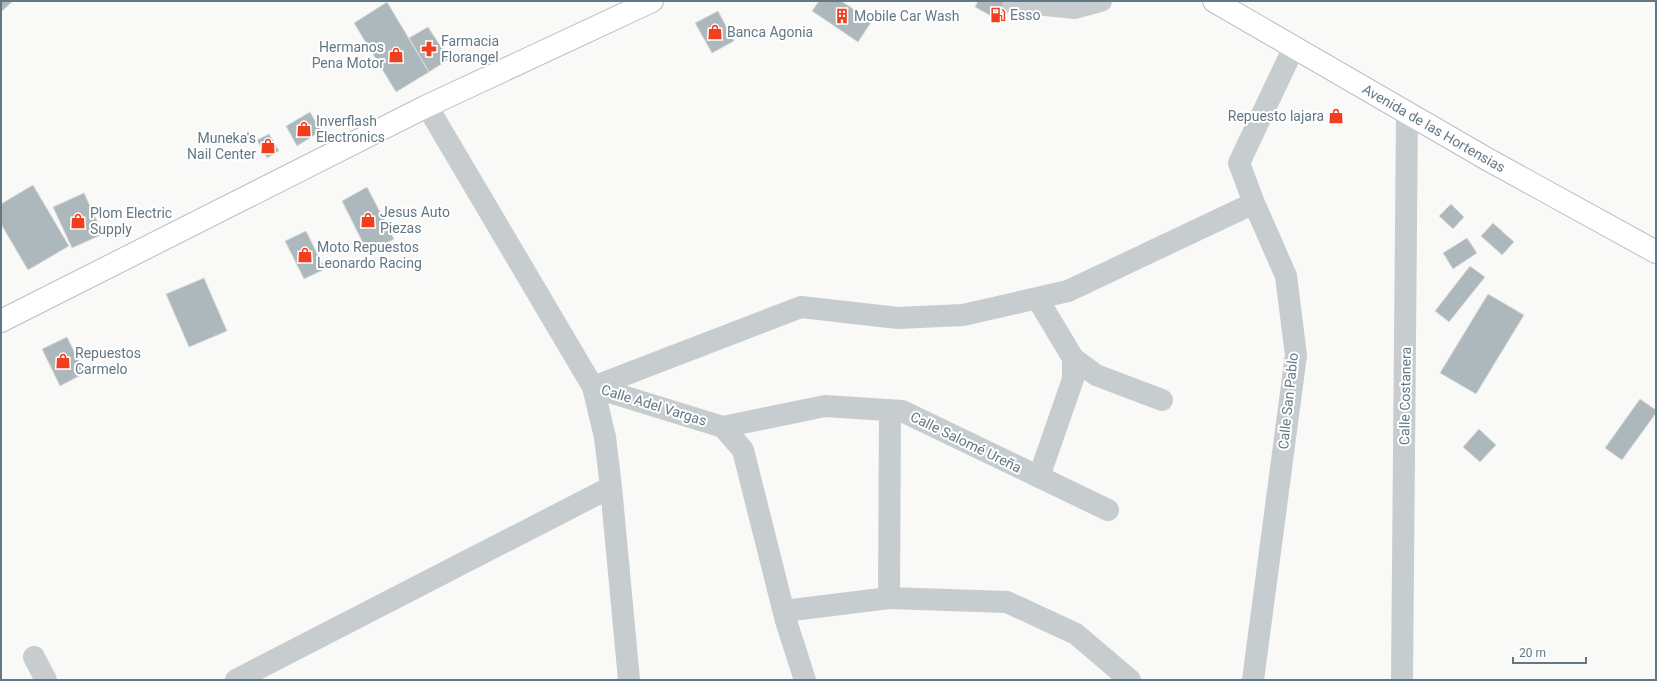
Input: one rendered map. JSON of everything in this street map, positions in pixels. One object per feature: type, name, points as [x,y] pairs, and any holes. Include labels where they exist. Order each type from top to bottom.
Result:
[{"type":"main road","points":[[1,321],[426,106],[652,1]]},
{"type":"main road","name":"Avenida de las Hortensias","points":[[1214,1],[1407,113],[1656,252]]},
{"type":"street","points":[[1013,2],[1075,8],[1100,1]]},
{"type":"street","name":"Calle San Pablo","points":[[1252,680],[1296,356],[1286,276],[1254,204],[1239,163],[1294,47]]},
{"type":"street","name":"Calle Adel Vargas","points":[[426,106],[593,387],[723,427],[743,450],[784,611],[805,680]]},
{"type":"street","name":"Calle Costanera","points":[[1402,680],[1407,113]]},
{"type":"street","points":[[629,680],[605,437],[593,387],[801,307],[898,318],[963,315],[1068,291],[1254,204]]},
{"type":"street","points":[[1038,298],[1073,358],[1096,375],[1162,400]]},
{"type":"street","points":[[1039,477],[1073,379],[1073,358]]},
{"type":"street","name":"Calle Salomé Ureña","points":[[723,427],[825,406],[902,411],[1108,510]]},
{"type":"street","points":[[889,598],[890,410]]},
{"type":"street","points":[[236,680],[611,487]]},
{"type":"street","points":[[784,611],[889,598],[1006,602],[1076,634],[1130,680]]},
{"type":"street","points":[[34,657],[46,680]]},
{"type":"building","points":[[1,1],[13,1],[1,12]]},
{"type":"building","name":"Mobile Car Wash","points":[[819,1],[841,1],[872,21],[858,42],[812,11]]},
{"type":"building","name":"Esso","points":[[978,1],[1014,1],[1002,22],[975,7]]},
{"type":"building","name":"Hermanos Pena Motor","points":[[387,2],[429,72],[396,92],[354,23]]},
{"type":"building","name":"Banca Agonia","points":[[718,11],[734,41],[712,53],[695,23]]},
{"type":"building","name":"Farmacia Florangel","points":[[428,27],[449,59],[429,72],[409,38]]},
{"type":"building","name":"Inverflash Electronics","points":[[310,112],[321,131],[297,146],[286,126]]},
{"type":"building","name":"Muneka's Nail Center","points":[[269,134],[279,151],[267,158],[257,140]]},
{"type":"building","points":[[33,185],[69,246],[28,270],[1,224],[1,204]]},
{"type":"building","name":"Jesus Auto Piezas","points":[[367,187],[394,239],[368,253],[342,201]]},
{"type":"building","name":"Plom Electric Supply","points":[[84,193],[103,234],[72,248],[53,207]]},
{"type":"building","points":[[1451,204],[1464,217],[1453,229],[1439,216]]},
{"type":"building","points":[[1493,223],[1514,242],[1502,255],[1481,236]]},
{"type":"building","name":"Moto Repuestos Leonardo Racing","points":[[306,231],[325,269],[304,279],[285,241]]},
{"type":"building","points":[[1467,238],[1477,253],[1453,269],[1443,253]]},
{"type":"building","points":[[1470,266],[1485,277],[1449,322],[1435,311]]},
{"type":"building","points":[[204,278],[227,331],[189,347],[166,294]]},
{"type":"building","points":[[1488,294],[1524,315],[1476,394],[1440,373]]},
{"type":"building","name":"Repuestos Carmelo","points":[[67,337],[85,373],[60,386],[42,349]]},
{"type":"building","points":[[1640,399],[1656,410],[1656,413],[1622,460],[1605,448]]},
{"type":"building","points":[[1479,429],[1496,445],[1480,462],[1463,447]]},
{"type":"place","name":"Esso","points":[[998,15]]},
{"type":"place","name":"Mobile Car Wash","points":[[842,16]]},
{"type":"place","name":"Banca Agonia","points":[[715,32]]},
{"type":"place","name":"Farmacia Florangel","points":[[429,49]]},
{"type":"place","name":"Hermanos Pena Motor","points":[[396,55]]},
{"type":"place","name":"Repuesto lajara","points":[[1336,116]]},
{"type":"place","name":"Inverflash Electronics","points":[[304,129]]},
{"type":"place","name":"Muneka's Nail Center","points":[[268,146]]},
{"type":"place","name":"Jesus Auto Piezas","points":[[368,220]]},
{"type":"place","name":"Plom Electric Supply","points":[[78,221]]},
{"type":"place","name":"Moto Repuestos Leonardo Racing","points":[[305,255]]},
{"type":"place","name":"Repuestos Carmelo","points":[[63,361]]}]
